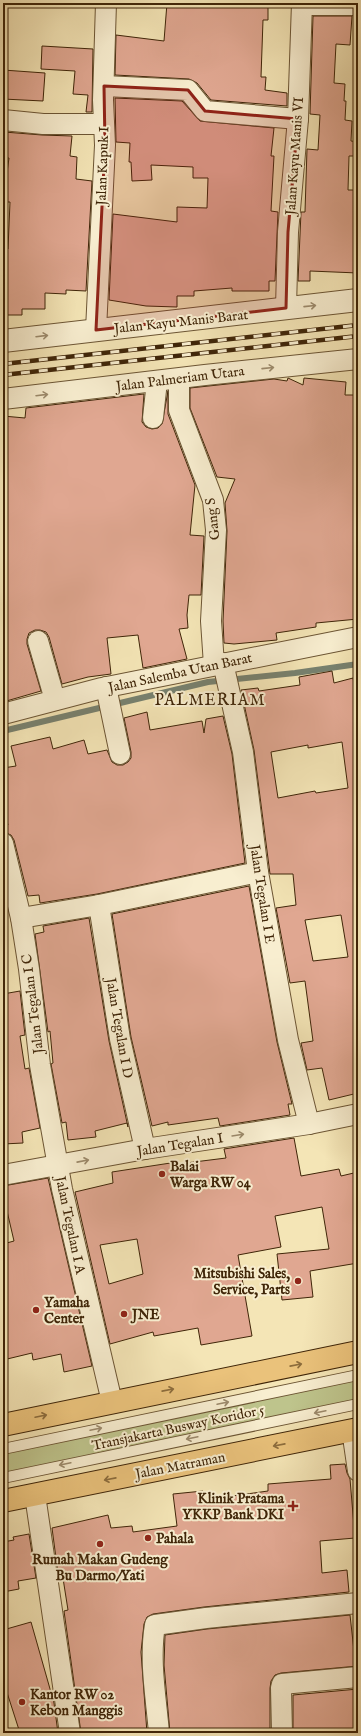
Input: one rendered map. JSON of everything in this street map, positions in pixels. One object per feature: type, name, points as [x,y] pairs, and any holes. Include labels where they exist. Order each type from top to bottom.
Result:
[{"type":"main road","points":[[3,1424],[358,1352]]},
{"type":"main road","name":"Jalan Matraman","points":[[3,1501],[355,1429]]},
{"type":"street","name":"Jalan Kapuk I","points":[[96,330],[105,145],[104,86],[106,3]]},
{"type":"street","points":[[302,4],[358,5]]},
{"type":"street","name":"Jalan Kayu Manis VI","points":[[286,308],[288,232],[298,119],[302,4]]},
{"type":"street","points":[[104,86],[188,90],[204,111],[298,119]]},
{"type":"street","points":[[3,112],[28,114]]},
{"type":"street","points":[[3,120],[43,124],[104,124]]},
{"type":"street","name":"Jalan Kayu Manis Barat","points":[[3,341],[233,316],[286,308],[358,300]]},
{"type":"street","name":"Jalan Palmeriam Utara","points":[[3,399],[179,379],[205,374],[358,359]]},
{"type":"street","name":"Gang S","points":[[179,379],[179,410],[213,500],[216,537],[211,621],[220,667]]},
{"type":"street","points":[[153,418],[157,381]]},
{"type":"street","name":"Jalan Salemba Utan Barat","points":[[3,714],[106,687],[220,667],[358,637]]},
{"type":"street","points":[[38,641],[55,700]]},
{"type":"street","name":"Jalan Tegalan I E","points":[[220,667],[228,691],[243,752],[258,872],[288,1040],[309,1124]]},
{"type":"street","points":[[106,687],[120,754]]},
{"type":"street","name":"Jalan Tegalan I C","points":[[3,843],[10,896],[21,918],[29,969],[40,1065],[59,1165]]},
{"type":"street","points":[[21,918],[99,905],[258,872]]},
{"type":"street","name":"Jalan Tegalan I D","points":[[99,905],[120,1039],[144,1149]]},
{"type":"street","name":"Jalan Tegalan I","points":[[3,1175],[144,1149],[309,1124],[358,1114]]},
{"type":"street","name":"Jalan Tegalan I A","points":[[59,1165],[62,1189],[78,1261],[112,1402]]},
{"type":"street","points":[[355,1429],[358,1470]]},
{"type":"street","points":[[35,1494],[70,1733]]},
{"type":"street","points":[[159,1733],[154,1683],[153,1639],[155,1625],[206,1618],[358,1604]]},
{"type":"street","points":[[282,1733],[282,1684],[358,1677]]},
{"type":"lane","name":"Transjakarta Busway Koridor 5","points":[[3,1448],[358,1375]]},
{"type":"lane","name":"Transjakarta Busway Koridor 5","points":[[3,1478],[358,1404]]},
{"type":"highlighted area","points":[[104,86],[188,90],[205,111],[298,119],[288,232],[286,308],[96,330],[105,145]]},
{"type":"green space","points":[[358,1375],[358,1404],[3,1478],[3,1449]]},
{"type":"building","points":[[167,3],[268,3],[268,20],[263,20],[261,77],[266,77],[265,90],[287,93],[287,106],[211,100],[197,83],[189,79],[115,75],[116,35],[164,41]]},
{"type":"building","points":[[313,16],[352,16],[350,45],[336,44],[334,83],[345,84],[345,120],[352,121],[351,141],[358,142],[358,156],[349,156],[348,190],[358,190],[358,273],[310,271],[310,281],[298,281],[301,212],[305,212],[307,149],[318,150],[320,115],[310,114]]},
{"type":"building","points":[[42,46],[93,49],[92,112],[86,112],[88,95],[73,94],[75,71],[41,69]]},
{"type":"building","points":[[3,70],[45,73],[43,101],[3,99]]},
{"type":"building","points":[[115,98],[182,101],[200,121],[274,128],[271,156],[274,156],[271,211],[278,212],[275,281],[269,281],[269,291],[232,291],[232,288],[194,291],[194,296],[177,296],[177,307],[146,306],[109,300],[113,214],[177,222],[177,207],[207,208],[208,178],[193,178],[193,167],[151,165],[152,180],[132,181],[131,162],[129,162],[130,143],[116,142]]},
{"type":"building","points":[[4,132],[72,136],[70,156],[77,157],[76,179],[92,181],[86,291],[66,290],[66,294],[45,293],[45,309],[22,309],[22,315],[3,315],[3,249],[8,249],[10,202],[3,202],[9,158],[3,158]]},
{"type":"building","points":[[288,378],[303,385],[304,378],[346,382],[345,395],[358,395],[358,619],[316,623],[316,627],[276,633],[277,640],[234,644],[224,643],[223,621],[227,531],[225,503],[235,479],[217,477],[190,408],[190,388],[274,379],[287,381]]},
{"type":"building","points":[[168,391],[168,414],[195,485],[190,535],[204,536],[201,595],[189,595],[187,615],[188,628],[179,629],[187,659],[143,668],[138,635],[107,638],[111,674],[88,677],[62,684],[49,637],[46,632],[35,630],[29,633],[27,644],[41,691],[3,702],[3,416],[25,418],[26,408],[144,394],[142,422],[146,427],[152,429],[158,428],[162,424]]},
{"type":"building","points":[[332,671],[334,683],[353,678],[358,705],[358,1093],[329,1100],[322,1068],[307,1070],[301,1043],[313,1041],[305,981],[290,983],[276,908],[296,905],[293,874],[270,874],[254,750],[241,690],[258,688],[259,691],[300,685],[299,677]],"holes":[[[342,742],[348,788],[316,793],[315,791],[278,798],[271,752],[308,745],[308,748]],[[341,915],[348,957],[313,961],[305,920]]]},
{"type":"building","points":[[147,712],[150,730],[202,721],[204,733],[206,719],[223,716],[232,754],[245,863],[97,894],[40,903],[39,895],[28,896],[14,840],[11,835],[3,832],[3,825],[8,825],[3,806],[3,768],[16,766],[11,746],[50,737],[53,749],[84,740],[88,754],[107,750],[112,762],[117,765],[123,765],[131,758],[124,718]]},
{"type":"building","points":[[249,886],[277,1042],[292,1104],[288,1104],[290,1115],[220,1126],[218,1118],[168,1125],[168,1122],[152,1126],[131,1037],[112,914]]},
{"type":"building","points":[[89,918],[109,1041],[128,1127],[127,1123],[95,1131],[96,1137],[68,1140],[66,1122],[62,1123],[51,1064],[53,1063],[50,1031],[48,1032],[35,934],[44,932],[43,926]]},
{"type":"building","points":[[20,991],[25,1035],[20,1036],[25,1069],[29,1068],[40,1128],[22,1132],[23,1143],[3,1144],[3,1090],[7,1089],[3,1072],[3,994]]},
{"type":"building","points":[[294,1138],[301,1176],[339,1169],[341,1176],[358,1172],[358,1263],[310,1271],[313,1297],[282,1300],[277,1254],[329,1249],[322,1207],[275,1216],[281,1247],[238,1255],[252,1336],[201,1345],[198,1328],[154,1336],[153,1332],[110,1344],[75,1192],[113,1183],[112,1172],[177,1162],[178,1164],[226,1158],[224,1149]],"holes":[[[137,1239],[143,1274],[109,1284],[100,1245]]]},
{"type":"building","points":[[48,1178],[92,1366],[64,1372],[61,1354],[33,1360],[32,1353],[3,1360],[3,1244],[14,1241],[7,1211],[3,1212],[3,1186]]},
{"type":"building","points":[[345,1464],[350,1479],[355,1538],[320,1541],[322,1573],[347,1570],[349,1592],[204,1607],[153,1614],[147,1617],[144,1624],[141,1652],[147,1733],[81,1733],[64,1611],[68,1610],[62,1572],[58,1573],[52,1528],[108,1515],[111,1528],[132,1526],[133,1532],[177,1526],[173,1494],[203,1491],[204,1500],[268,1491],[268,1484],[331,1479],[330,1465]]},
{"type":"building","points":[[29,1534],[36,1578],[18,1581],[19,1589],[3,1592],[3,1542],[14,1540],[13,1537]]},
{"type":"building","points":[[350,1615],[354,1651],[358,1650],[358,1666],[281,1673],[275,1675],[271,1681],[270,1688],[270,1733],[170,1733],[164,1665],[165,1635],[207,1629]]},
{"type":"building","points":[[31,1622],[54,1703],[58,1733],[20,1733],[3,1680],[3,1630]]},
{"type":"building","points":[[358,1689],[358,1733],[334,1733],[333,1731],[293,1731],[293,1695]]},
{"type":"waterway","points":[[3,731],[208,682],[295,673],[358,664]]},
{"type":"railway","points":[[3,364],[358,325]]},
{"type":"railway","points":[[3,375],[358,336]]},
{"type":"place","name":"Balai Warga RW 04","points":[[162,1174]]},
{"type":"place","name":"Mitsubishi Sales, Service, Parts","points":[[298,1281]]},
{"type":"place","name":"Yamaha Center","points":[[36,1310]]},
{"type":"place","name":"JNE","points":[[124,1314]]},
{"type":"place","name":"Klinik Pratama YKKP Bank DKI","points":[[293,1506]]},
{"type":"place","name":"Pahala","points":[[148,1538]]},
{"type":"place","name":"Rumah Makan Gudeng Bu Darmo/Yati","points":[[100,1544]]},
{"type":"place","name":"Kantor RW 02 Kebon Manggis","points":[[22,1702]]},
{"type":"district","name":"PALMERIAM","points":[[210,699]]}]
